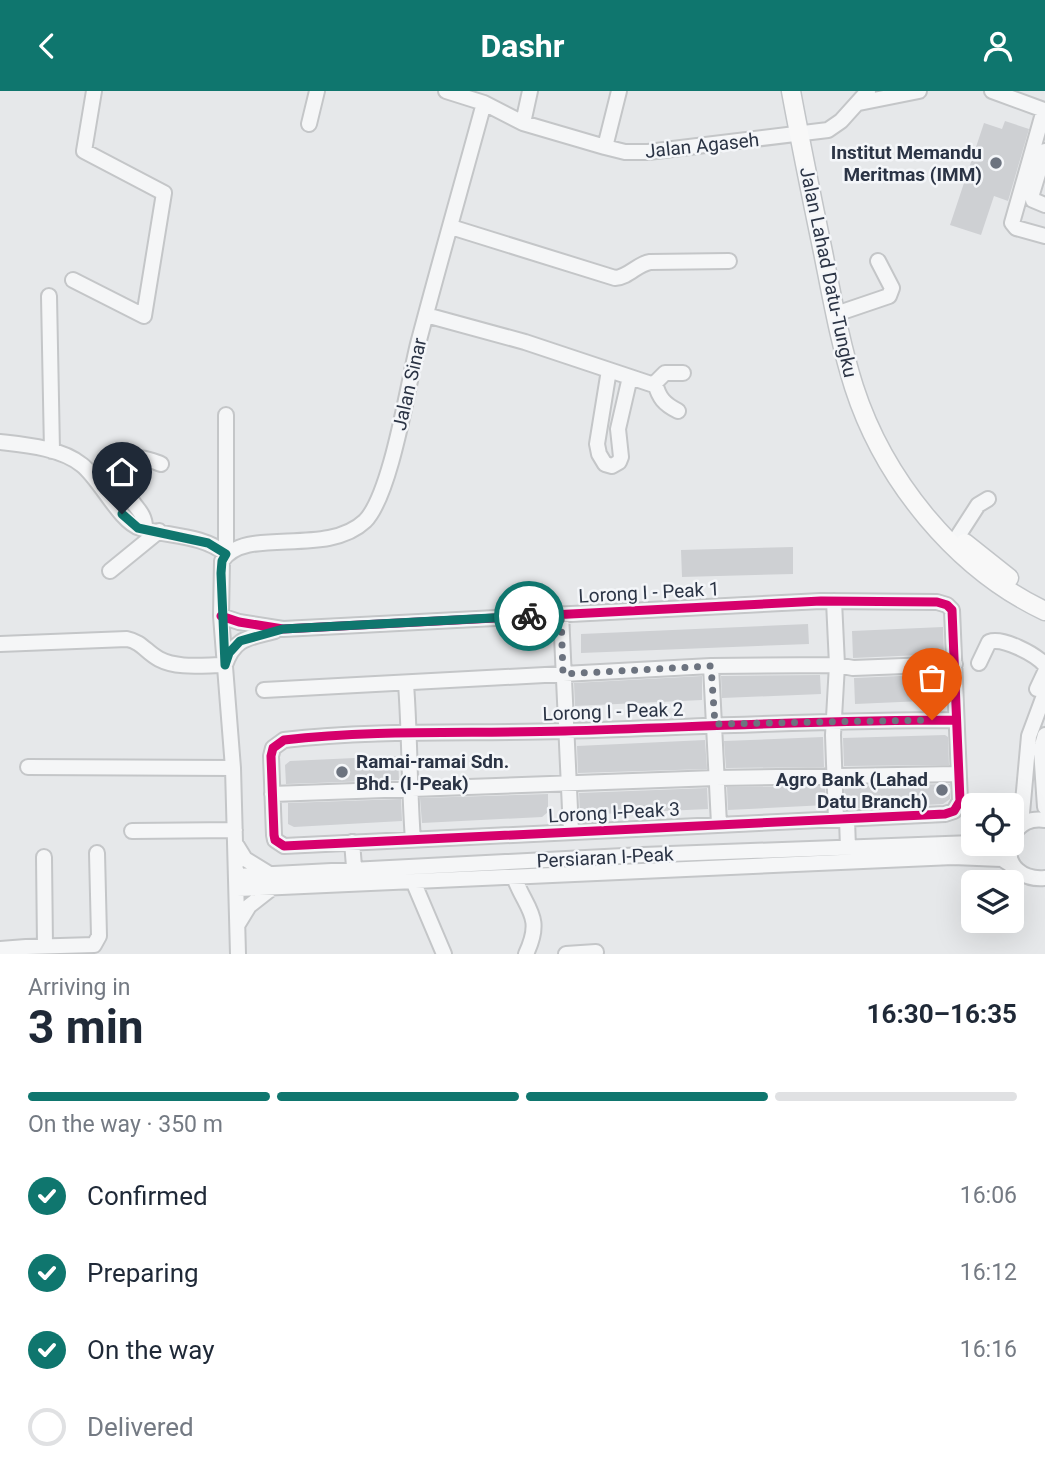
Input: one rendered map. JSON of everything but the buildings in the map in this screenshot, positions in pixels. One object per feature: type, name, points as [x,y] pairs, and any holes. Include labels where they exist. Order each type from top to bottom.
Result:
[{"type":"main road","name":"Jalan Lahad Datu-Tungku","points":[[791,91],[836,314],[855,388],[883,449],[910,494],[951,545],[978,571],[1007,591],[1044,605]]},
{"type":"main road","name":"Jalan Lahad Datu-Tungku","points":[[883,449],[916,491],[958,536],[1044,605]]},
{"type":"street","points":[[73,280],[144,316],[164,193],[84,151],[94,91]]},
{"type":"street","points":[[309,124],[317,91]]},
{"type":"street","name":"Jalan Agaseh","points":[[446,91],[484,103],[523,123],[625,152],[657,151],[828,129],[841,121],[863,97]]},
{"type":"street","points":[[523,123],[530,91]]},
{"type":"street","points":[[605,147],[619,91]]},
{"type":"street","points":[[863,97],[919,91]]},
{"type":"street","points":[[992,91],[1044,110],[1012,223],[1016,228],[1045,236]]},
{"type":"street","name":"Jalan Sinar","points":[[226,554],[241,545],[334,539],[358,527],[375,507],[387,475],[426,315],[484,103]]},
{"type":"street","points":[[1044,155],[1032,194],[1033,200],[1045,205]]},
{"type":"street","points":[[451,227],[615,278],[623,277],[640,264],[650,262],[729,261]]},
{"type":"street","points":[[836,314],[889,296],[892,288],[878,261]]},
{"type":"street","points":[[49,296],[52,451]]},
{"type":"street","points":[[426,315],[525,342],[651,384],[665,373],[683,373]]},
{"type":"street","points":[[609,370],[597,444],[605,464],[612,466],[619,462],[621,457],[618,429],[630,377]]},
{"type":"street","points":[[655,383],[659,397],[666,405],[678,411]]},
{"type":"street","points":[[226,415],[226,554],[221,573],[221,616],[233,768],[238,954]]},
{"type":"street","points":[[0,442],[52,451],[73,459],[83,466],[138,528],[208,543],[226,554]]},
{"type":"street","points":[[152,530],[128,496],[126,486],[129,463],[134,459],[145,458],[161,464]]},
{"type":"street","points":[[958,536],[978,505],[988,499]]},
{"type":"street","points":[[110,571],[152,530]]},
{"type":"street","points":[[834,601],[837,665],[833,735],[835,775],[848,848]]},
{"type":"street","name":"Lorong I - Peak 1","points":[[221,616],[239,622],[283,629],[834,601],[937,602],[952,610],[955,664]]},
{"type":"street","points":[[561,614],[571,831]]},
{"type":"street","name":"Lorong I - Peak 1","points":[[225,665],[229,653],[240,641],[283,629]]},
{"type":"street","points":[[0,643],[127,639],[141,643],[155,657],[173,664],[225,665]]},
{"type":"street","points":[[979,663],[989,642],[995,639],[1003,640],[1039,659],[1045,666]]},
{"type":"street","points":[[264,690],[711,666],[837,665],[853,668],[955,664],[958,774],[716,778],[272,794]]},
{"type":"street","points":[[711,666],[719,824]]},
{"type":"street","points":[[1024,793],[1029,736],[1045,672]]},
{"type":"street","points":[[406,684],[413,841]]},
{"type":"street","name":"Lorong I - Peak 2","points":[[272,794],[273,748],[284,740],[293,739],[835,720],[956,720]]},
{"type":"street","points":[[1045,735],[1041,750],[1045,807]]},
{"type":"street","points":[[28,767],[233,768]]},
{"type":"street","name":"Lorong I-Peak 3","points":[[272,794],[275,840],[284,846],[945,814],[958,808],[958,774]]},
{"type":"street","points":[[1024,823],[1032,819],[1045,820]]},
{"type":"street","points":[[641,828],[643,871]]},
{"type":"street","points":[[132,831],[235,836]]},
{"type":"street","points":[[235,836],[245,859],[272,881],[249,906],[238,924]]},
{"type":"street","points":[[352,842],[354,877],[414,881],[953,857],[1002,859],[1022,874],[1032,878],[1045,878]]},
{"type":"street","name":"Persiaran I-Peak","points":[[237,882],[354,877],[643,855],[961,843]]},
{"type":"street","points":[[0,950],[26,951],[45,946],[94,945],[99,936],[97,853]]},
{"type":"street","points":[[1009,856],[1013,866]]},
{"type":"street","points":[[44,857],[45,946]]},
{"type":"street","points":[[514,877],[535,925],[526,954]]},
{"type":"street","points":[[414,881],[444,954]]},
{"type":"street","points":[[566,954],[596,952]]},
{"type":"cycle path","points":[[221,616],[239,622],[283,629],[821,601],[937,602],[952,610],[960,801],[954,811],[945,814],[284,846],[275,840],[274,835],[271,756],[273,748],[284,740],[389,733],[956,720]]},
{"type":"way so far","points":[[529,616],[561,614],[563,674],[711,666],[715,724],[932,720]]},
{"type":"place","name":"Institut Memandu Meritmas (IMM)","points":[[996,163]]},
{"type":"place","name":"Ramai-ramai Sdn. Bhd. (I-Peak)","points":[[342,772]]},
{"type":"place","name":"Agro Bank (Lahad Datu Branch)","points":[[942,790]]},
{"type":"route","points":[[122,514],[138,528],[208,543],[226,554],[221,573],[225,665],[229,653],[240,641],[283,629],[529,616]]}]
